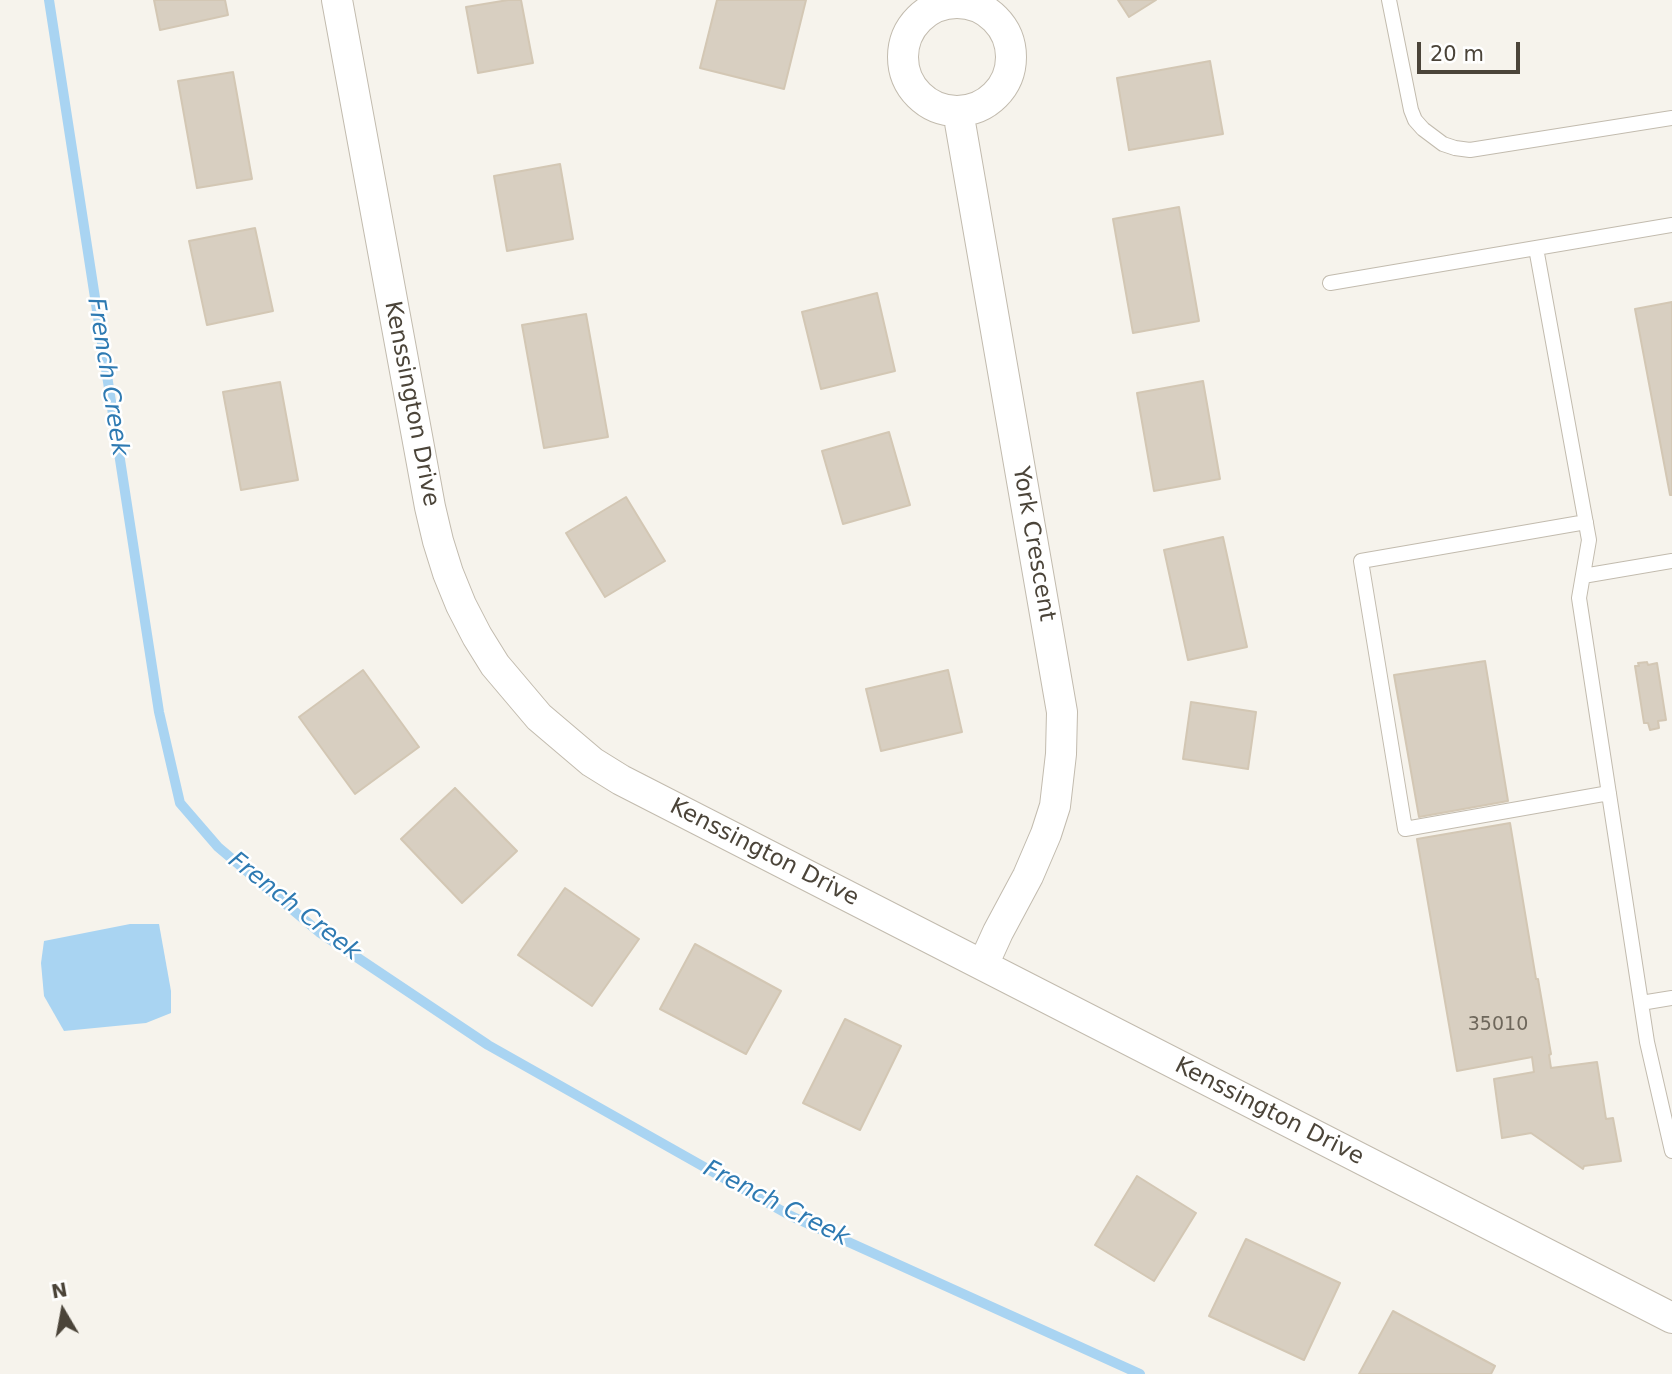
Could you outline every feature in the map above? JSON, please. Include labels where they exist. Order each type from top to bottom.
[{"type":"street","name":"Kenssington Drive","points":[[337,0],[438,541],[461,605],[477,636],[495,665],[539,717],[592,762],[621,780],[1672,1318]]},
{"type":"street","name":"York Crescent","points":[[958,111],[1062,712],[1061,754],[1055,806],[1028,876],[983,965]]},
{"type":"lane","points":[[1390,0],[1411,110],[1423,129],[1443,144],[1470,150],[1672,118]]},
{"type":"lane","points":[[1330,283],[1672,225]]},
{"type":"lane","points":[[1536,248],[1589,540],[1578,598],[1647,1042],[1672,1151]]},
{"type":"lane","points":[[1586,522],[1361,561],[1405,829],[1609,793]]},
{"type":"lane","points":[[1583,576],[1672,561]]},
{"type":"lane","points":[[1641,1003],[1672,998]]},
{"type":"water","points":[[130,924],[159,924],[171,991],[171,1013],[146,1023],[64,1031],[44,996],[41,963],[44,941]]},
{"type":"building","points":[[154,0],[225,0],[228,15],[160,30]]},
{"type":"building","points":[[521,0],[533,63],[478,73],[466,7]]},
{"type":"building","points":[[717,0],[806,0],[784,89],[700,68]]},
{"type":"building","points":[[1118,0],[1156,0],[1129,17]]},
{"type":"building","points":[[1210,61],[1223,134],[1129,150],[1117,78]]},
{"type":"building","points":[[233,72],[252,179],[197,188],[178,81]]},
{"type":"building","points":[[560,164],[573,239],[507,251],[494,176]]},
{"type":"building","points":[[1179,207],[1199,321],[1133,333],[1113,219]]},
{"type":"building","points":[[255,228],[273,311],[207,325],[189,241]]},
{"type":"building","points":[[877,293],[895,371],[821,389],[802,312]]},
{"type":"building","points":[[1672,302],[1672,495],[1670,495],[1635,309]]},
{"type":"building","points":[[586,314],[608,437],[544,448],[522,325]]},
{"type":"building","points":[[1203,381],[1220,479],[1154,491],[1137,393]]},
{"type":"building","points":[[280,382],[298,480],[241,490],[223,392]]},
{"type":"building","points":[[889,432],[910,505],[843,524],[822,451]]},
{"type":"building","points":[[626,497],[665,561],[605,597],[566,533]]},
{"type":"building","points":[[1223,537],[1247,647],[1188,660],[1164,550]]},
{"type":"building","points":[[1485,661],[1508,801],[1419,817],[1394,675]]},
{"type":"building","points":[[1647,662],[1648,665],[1657,663],[1666,720],[1658,721],[1659,728],[1650,730],[1648,723],[1644,723],[1635,666]]},
{"type":"building","points":[[363,670],[419,747],[355,794],[299,717]]},
{"type":"building","points":[[948,670],[962,732],[881,751],[866,689]]},
{"type":"building","points":[[1191,702],[1256,712],[1248,769],[1183,759]]},
{"type":"building","points":[[455,788],[517,851],[462,903],[401,839]]},
{"type":"building","points":[[1510,823],[1551,1054],[1551,1068],[1597,1062],[1606,1119],[1613,1118],[1621,1161],[1584,1166],[1583,1169],[1531,1133],[1502,1138],[1494,1079],[1534,1072],[1532,1057],[1457,1071],[1417,839]]},
{"type":"building","points":[[565,888],[639,939],[592,1006],[518,955]]},
{"type":"building","points":[[695,944],[781,991],[746,1054],[660,1009]]},
{"type":"building","points":[[845,1019],[901,1046],[860,1130],[803,1103]]},
{"type":"building","points":[[1137,1176],[1196,1213],[1154,1281],[1095,1245]]},
{"type":"building","points":[[1246,1239],[1340,1283],[1304,1360],[1209,1316]]},
{"type":"building","points":[[1393,1311],[1495,1366],[1491,1374],[1359,1374]]},
{"type":"waterway","name":"French Creek","points":[[49,0],[159,712],[180,803],[218,847],[319,932],[488,1045],[791,1216],[1140,1374]]}]
